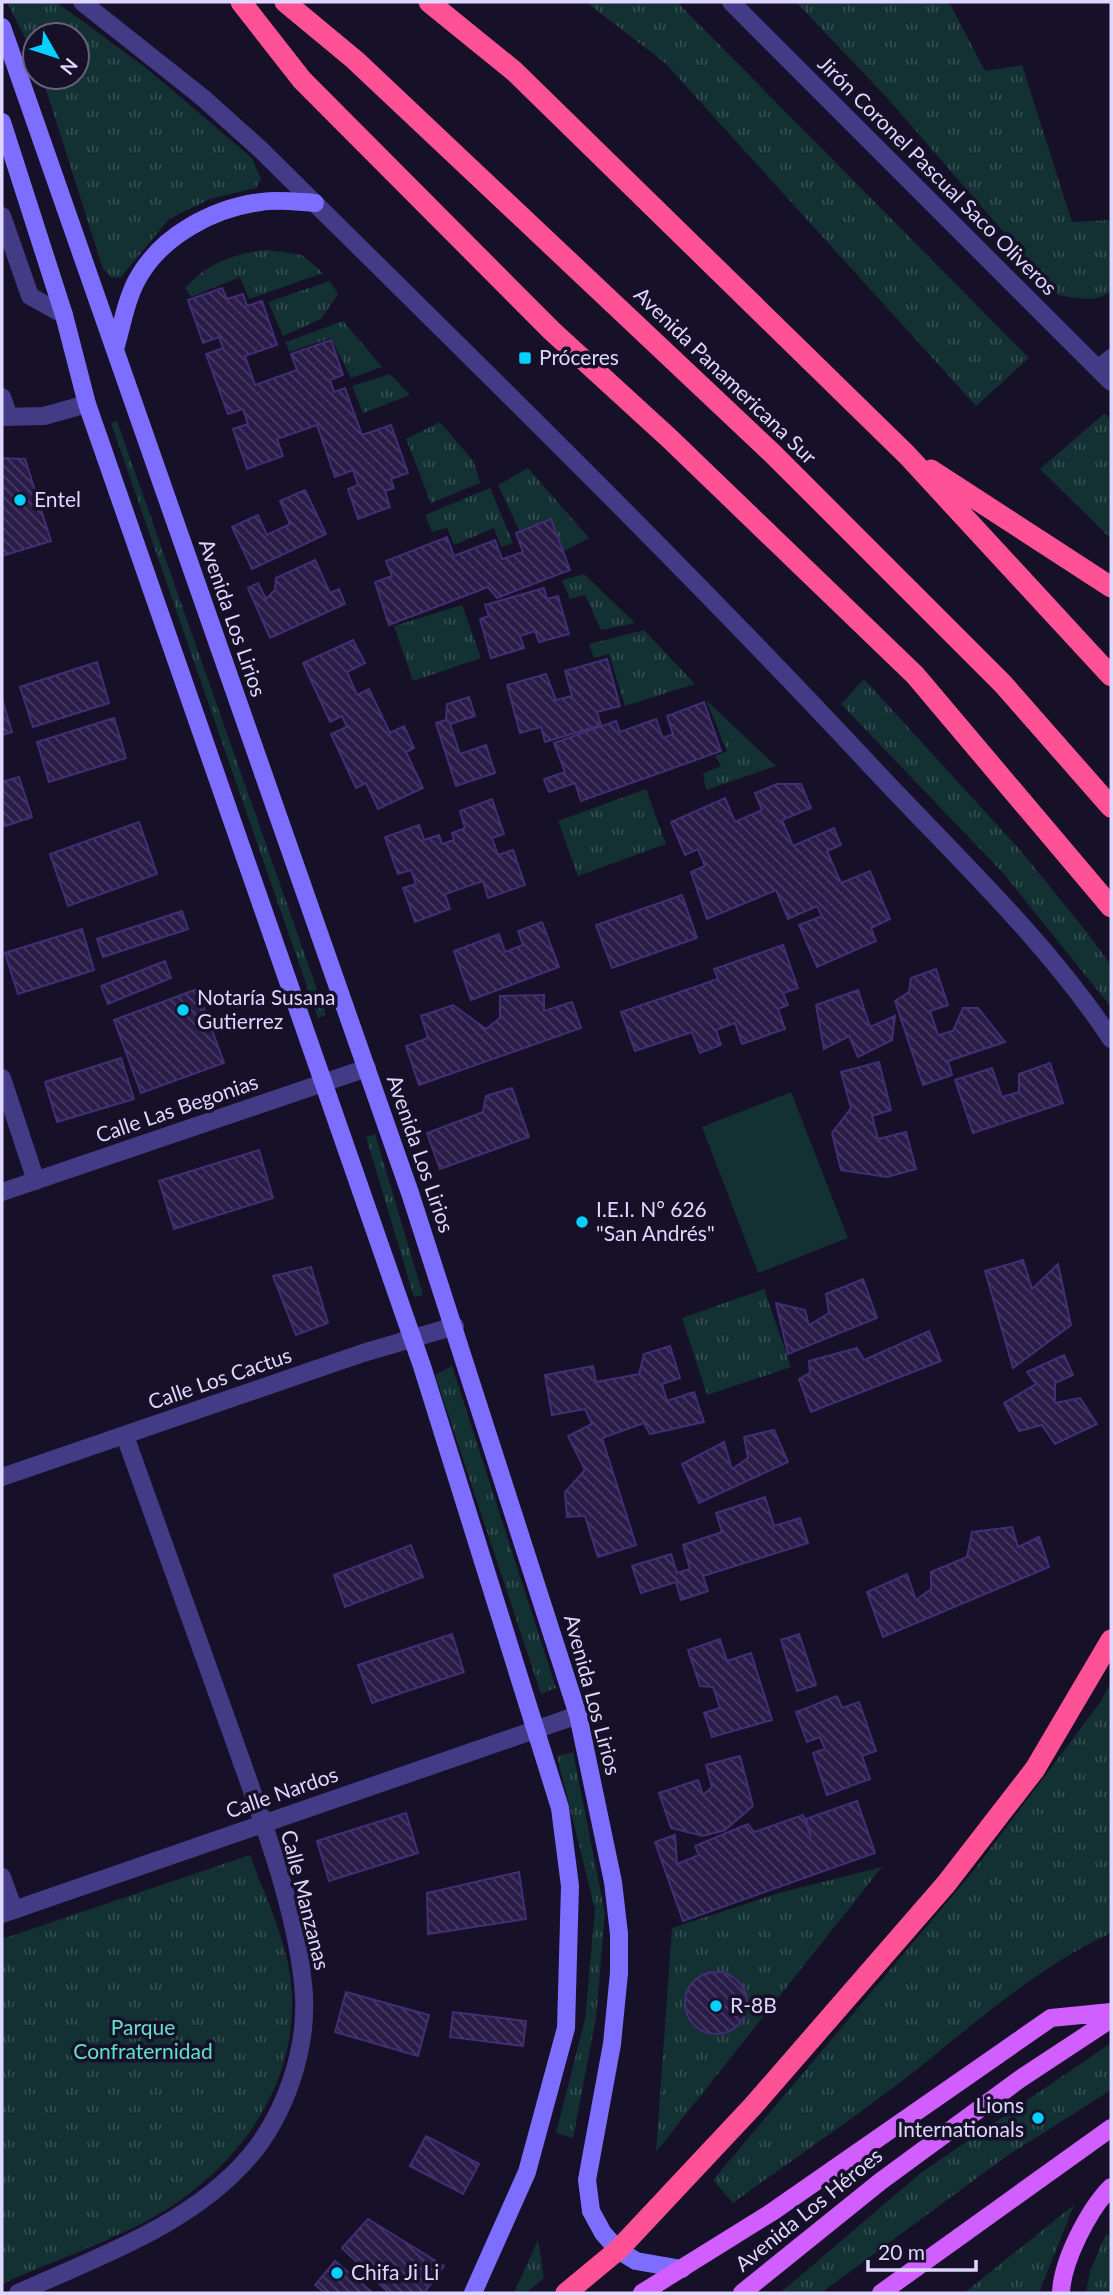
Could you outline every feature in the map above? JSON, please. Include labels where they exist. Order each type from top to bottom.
[{"type":"highway","points":[[242,2],[302,80],[533,312],[915,676],[1111,907]]},
{"type":"highway","name":"Avenida Panamericana Sur","points":[[285,2],[355,60],[772,453],[1003,684],[1111,807]]},
{"type":"highway","points":[[429,2],[514,71],[908,455],[1111,676]]},
{"type":"highway","points":[[908,455],[1111,587]]},
{"type":"highway","points":[[566,2293],[618,2250],[753,2106],[946,1884],[1035,1769],[1064,1724],[1111,1640]]},
{"type":"main road","name":"Avenida Los Lirios","points":[[2,27],[367,1068],[455,1326],[578,1715],[614,1882],[618,1934],[619,1973],[612,2044],[587,2180],[591,2211],[603,2233],[618,2250],[655,2267],[682,2269]]},
{"type":"main road","points":[[2,122],[64,315],[87,404],[326,1083],[412,1339],[560,1808],[570,1886],[566,2028],[527,2172],[473,2293]]},
{"type":"main road","points":[[116,349],[138,277],[159,252],[187,228],[228,208],[264,201],[315,203]]},
{"type":"main road","points":[[642,2293],[794,2197],[1051,2018],[1111,2012]]},
{"type":"main road","name":"Avenida Los Héroes","points":[[742,2293],[881,2180],[1020,2079],[1111,2019]]},
{"type":"main road","points":[[881,2293],[1111,2128]]},
{"type":"main road","points":[[1061,2293],[1077,2240],[1096,2202],[1111,2187]]},
{"type":"street","points":[[82,2],[202,97],[315,203],[758,646],[1017,923],[1089,1006],[1111,1039]]},
{"type":"street","name":"Jirón Coronel Pascual Saco Oliveros","points":[[731,2],[1105,363],[1111,382]]},
{"type":"street","points":[[2,216],[30,296],[64,315]]},
{"type":"street","points":[[2,397],[5,417],[44,416],[87,404]]},
{"type":"street","name":"Calle Las Begonias","points":[[2,1192],[367,1068]]},
{"type":"street","points":[[2,1078],[36,1181]]},
{"type":"street","name":"Calle Los Cactus","points":[[2,1477],[455,1326]]},
{"type":"street","name":"Calle Manzanas","points":[[18,2293],[123,2246],[195,2204],[249,2157],[274,2120],[292,2078],[301,2038],[304,1997],[297,1946],[264,1824],[125,1436]]},
{"type":"street","name":"Calle Nardos","points":[[8,1912],[578,1715]]},
{"type":"street","points":[[2,1877],[8,1912]]},
{"type":"green space","points":[[7,2],[56,2],[82,21],[21,21],[21,30]]},
{"type":"green space","points":[[586,2],[677,2],[1029,358],[976,406],[665,63]]},
{"type":"green space","points":[[796,2],[949,2],[985,71],[1022,65],[1072,222],[1111,220],[1111,291],[1092,299],[1058,295],[889,100]]},
{"type":"green space","points":[[91,28],[145,67],[252,158],[261,179],[256,188],[210,199],[169,219],[120,278],[111,277],[103,269],[46,91],[91,91]]},
{"type":"green space","points":[[268,250],[302,255],[323,273],[249,299],[240,277],[191,297],[185,288],[212,266],[245,253]]},
{"type":"green space","points":[[330,281],[338,294],[321,319],[283,336],[268,302]]},
{"type":"green space","points":[[343,321],[382,367],[351,378],[331,338],[289,352],[286,342]]},
{"type":"green space","points":[[390,374],[410,395],[363,413],[352,386]]},
{"type":"green space","points":[[1105,413],[1111,421],[1111,539],[1040,469]]},
{"type":"green space","points":[[117,421],[326,1015],[318,1018],[111,423]]},
{"type":"green space","points":[[440,422],[474,462],[480,483],[431,503],[406,439]]},
{"type":"green space","points":[[528,468],[589,538],[562,552],[520,532],[498,485]]},
{"type":"green space","points":[[490,488],[513,543],[501,547],[494,528],[454,545],[447,528],[432,532],[425,515]]},
{"type":"green space","points":[[584,574],[635,623],[601,630],[585,595],[570,599],[562,580]]},
{"type":"green space","points":[[462,605],[481,658],[413,681],[394,626]]},
{"type":"green space","points":[[644,630],[695,684],[625,706],[609,654],[594,658],[589,644]]},
{"type":"green space","points":[[864,679],[1021,851],[1089,935],[1111,965],[1111,1007],[1003,873],[841,704]]},
{"type":"green space","points":[[706,700],[776,766],[706,790],[703,774],[721,766],[715,756],[727,751]]},
{"type":"green space","points":[[646,789],[666,844],[578,876],[558,821]]},
{"type":"green space","points":[[791,1092],[848,1238],[758,1273],[702,1127]]},
{"type":"green space","points":[[375,1134],[423,1295],[414,1297],[366,1137]]},
{"type":"green space","points":[[764,1289],[791,1367],[707,1395],[682,1318]]},
{"type":"green space","points":[[452,1366],[556,1688],[541,1694],[435,1375]]},
{"type":"green space","points":[[1111,1682],[1111,1933],[1028,1982],[881,2097],[733,2203],[713,2180],[975,1869],[1101,1701]]},
{"type":"green space","points":[[573,1752],[605,1913],[596,2018],[573,2138],[556,2133],[585,2019],[595,1909],[557,1756]]},
{"type":"green space","name":"Parque Confraternidad","points":[[250,1855],[283,1944],[290,1975],[292,2015],[286,2053],[274,2088],[257,2122],[234,2152],[207,2179],[176,2203],[126,2231],[2,2284],[2,1939]]},
{"type":"green space","points":[[882,1867],[656,2152],[672,1928],[779,1893]]},
{"type":"green space","points":[[1111,2043],[1111,2090],[1004,2158],[821,2293],[780,2293],[922,2172]]},
{"type":"green space","points":[[1074,2205],[1039,2293],[964,2293]]},
{"type":"green space","points":[[1106,2234],[1111,2237],[1111,2293],[1086,2293],[1090,2271]]},
{"type":"green space","points":[[538,2240],[544,2278],[526,2293],[514,2293]]},
{"type":"building","points":[[222,288],[227,299],[243,294],[247,306],[262,301],[277,345],[245,356],[255,385],[297,370],[291,354],[331,340],[343,375],[330,380],[334,392],[345,388],[362,435],[391,425],[408,473],[391,479],[394,488],[385,491],[390,507],[358,519],[348,489],[358,485],[353,470],[335,477],[317,425],[277,439],[283,456],[247,469],[233,429],[248,424],[243,409],[228,414],[206,354],[223,348],[219,337],[203,343],[188,300]]},
{"type":"building","name":"Entel","points":[[2,458],[25,459],[51,541],[2,556]]},
{"type":"building","points":[[305,490],[326,534],[252,569],[232,527],[258,515],[267,535],[290,524],[280,501]]},
{"type":"building","points":[[551,519],[570,570],[497,598],[488,587],[389,625],[375,582],[392,576],[386,561],[447,537],[454,556],[495,540],[502,559],[523,552],[516,533]]},
{"type":"building","points":[[315,560],[330,593],[339,589],[345,604],[270,638],[248,588],[258,583],[266,599],[275,590],[276,578]]},
{"type":"building","points":[[544,588],[547,599],[558,596],[569,634],[539,642],[535,631],[520,636],[524,648],[491,658],[480,619],[489,616],[485,605]]},
{"type":"building","points":[[353,640],[365,663],[347,672],[357,695],[369,689],[390,733],[404,726],[414,748],[406,752],[423,788],[378,809],[366,783],[356,788],[331,734],[347,727],[342,716],[330,722],[303,663]]},
{"type":"building","points":[[607,659],[620,706],[597,712],[601,725],[545,742],[541,727],[520,733],[507,685],[546,674],[556,700],[572,696],[565,671]]},
{"type":"building","points":[[97,662],[109,703],[33,727],[20,687]]},
{"type":"building","points":[[469,697],[475,716],[450,724],[460,754],[486,745],[495,773],[456,786],[436,723],[446,720],[447,704]]},
{"type":"building","points":[[2,699],[12,732],[2,735]]},
{"type":"building","points":[[704,702],[721,751],[581,801],[575,783],[549,792],[544,779],[565,772],[554,743],[616,721],[620,732],[656,719],[663,738],[673,734],[667,716]]},
{"type":"building","points":[[114,718],[126,758],[49,782],[37,742]]},
{"type":"building","points":[[19,777],[32,817],[2,827],[2,782]]},
{"type":"building","points":[[777,784],[801,784],[811,808],[782,820],[793,846],[834,828],[841,845],[827,851],[841,883],[870,871],[890,919],[871,928],[876,941],[817,967],[799,925],[822,916],[817,906],[788,919],[776,890],[707,919],[691,872],[705,866],[698,849],[685,855],[671,822],[725,798],[735,822],[762,810],[755,793]]},
{"type":"building","points":[[492,799],[504,834],[492,838],[498,855],[513,850],[525,885],[488,898],[483,881],[445,894],[450,909],[415,922],[403,888],[416,884],[411,870],[398,874],[385,837],[419,825],[424,840],[439,835],[442,844],[454,840],[452,833],[465,828],[460,811]]},
{"type":"building","points":[[139,822],[157,874],[68,906],[50,854]]},
{"type":"building","points":[[682,895],[697,938],[612,968],[596,925]]},
{"type":"building","points":[[182,911],[188,929],[103,957],[97,939]]},
{"type":"building","points":[[542,922],[559,967],[471,1000],[454,951],[499,934],[505,952],[523,945],[518,931]]},
{"type":"building","points":[[82,929],[94,970],[18,994],[5,953]]},
{"type":"building","points":[[783,945],[798,988],[783,993],[788,1005],[778,1009],[785,1029],[742,1044],[735,1023],[716,1030],[721,1045],[700,1053],[692,1032],[635,1051],[621,1012],[718,979],[714,969]]},
{"type":"building","points":[[165,961],[171,978],[108,1004],[101,986]]},
{"type":"building","points":[[936,969],[948,1005],[930,1011],[938,1035],[953,1031],[963,1008],[978,1008],[1005,1042],[948,1061],[952,1075],[923,1085],[895,1001],[909,992],[911,978]]},
{"type":"building","points":[[197,989],[224,1063],[141,1093],[114,1020]]},
{"type":"building","points":[[858,990],[870,1027],[895,1016],[892,1040],[858,1057],[849,1036],[824,1049],[816,1005]]},
{"type":"building","points":[[544,995],[544,1011],[572,1002],[581,1028],[419,1085],[406,1046],[428,1038],[421,1016],[453,1005],[486,1029],[500,1018],[500,996]]},
{"type":"building","points":[[121,1058],[134,1099],[57,1122],[45,1082]]},
{"type":"building","points":[[879,1062],[891,1110],[872,1116],[878,1139],[906,1132],[916,1169],[887,1177],[841,1170],[832,1133],[851,1108],[841,1072]]},
{"type":"building","points":[[1050,1063],[1063,1103],[973,1133],[955,1080],[992,1068],[1002,1097],[1019,1092],[1019,1074]]},
{"type":"building","points":[[512,1088],[529,1137],[440,1169],[427,1133],[483,1112],[486,1096]]},
{"type":"building","points":[[259,1150],[273,1198],[174,1229],[159,1181]]},
{"type":"building","points":[[1023,1260],[1032,1289],[1058,1264],[1071,1325],[1013,1368],[985,1271]]},
{"type":"building","points":[[311,1267],[328,1323],[296,1335],[273,1276]]},
{"type":"building","points":[[863,1279],[877,1318],[788,1354],[776,1303],[805,1310],[809,1325],[829,1313],[826,1294]]},
{"type":"building","points":[[929,1331],[941,1361],[811,1412],[799,1379],[810,1373],[809,1361],[857,1348],[864,1360]]},
{"type":"building","points":[[670,1346],[680,1378],[662,1384],[667,1401],[694,1392],[704,1422],[650,1434],[644,1423],[602,1438],[636,1545],[598,1557],[585,1516],[567,1517],[565,1492],[585,1470],[568,1436],[592,1424],[585,1409],[552,1415],[545,1375],[593,1366],[596,1382],[639,1374],[644,1354]]},
{"type":"building","points":[[1064,1355],[1073,1375],[1055,1383],[1055,1403],[1080,1398],[1097,1424],[1055,1444],[1042,1425],[1019,1431],[1004,1403],[1036,1384],[1027,1372]]},
{"type":"building","points":[[774,1430],[788,1462],[699,1503],[682,1464],[724,1442],[732,1469],[748,1458],[744,1437]]},
{"type":"building","points":[[765,1497],[774,1526],[800,1518],[808,1543],[703,1576],[708,1591],[681,1600],[676,1582],[641,1593],[632,1566],[671,1554],[677,1573],[690,1569],[683,1545],[722,1532],[716,1513]]},
{"type":"building","points":[[1012,1527],[1018,1547],[1039,1537],[1049,1567],[883,1637],[867,1592],[907,1574],[916,1600],[931,1589],[931,1572],[967,1557],[972,1532]]},
{"type":"building","points":[[411,1545],[423,1577],[345,1607],[334,1575]]},
{"type":"building","points":[[452,1634],[464,1672],[372,1703],[358,1665]]},
{"type":"building","points":[[799,1634],[816,1685],[797,1691],[781,1640]]},
{"type":"building","points":[[720,1639],[727,1661],[751,1653],[772,1720],[712,1737],[704,1713],[720,1708],[713,1687],[700,1686],[688,1650]]},
{"type":"building","points":[[837,1696],[842,1708],[859,1702],[876,1751],[862,1756],[870,1779],[827,1795],[813,1753],[825,1749],[820,1737],[807,1742],[796,1712]]},
{"type":"building","points":[[740,1756],[753,1806],[725,1830],[703,1836],[671,1828],[659,1793],[698,1780],[703,1795],[712,1787],[706,1765]]},
{"type":"building","points":[[857,1801],[875,1853],[683,1921],[655,1842],[675,1835],[677,1864],[699,1855],[695,1846],[748,1824],[754,1832],[803,1815],[811,1837],[806,1819]]},
{"type":"building","points":[[406,1813],[418,1853],[329,1881],[317,1841]]},
{"type":"building","points":[[519,1872],[526,1919],[428,1934],[427,1893]]},
{"type":"building","name":"R-8B","points":[[710,1972],[722,1972],[738,1981],[745,1991],[745,2015],[738,2025],[722,2034],[710,2034],[699,2029],[690,2020],[685,2009],[685,1997],[690,1986],[699,1977]]},
{"type":"building","points":[[346,1992],[429,2015],[418,2056],[335,2032]]},
{"type":"building","points":[[453,2012],[526,2021],[523,2046],[450,2037]]},
{"type":"building","points":[[426,2136],[479,2164],[463,2194],[410,2166]]},
{"type":"building","points":[[368,2219],[444,2266],[424,2293],[389,2293],[342,2248]]},
{"type":"building","name":"Chifa Ji Li","points":[[335,2261],[373,2293],[325,2293],[315,2285]]},
{"type":"place","name":"Próceres","points":[[525,358]]},
{"type":"place","name":"Entel","points":[[20,500]]},
{"type":"place","name":"Notaría Susana Gutierrez","points":[[183,1010]]},
{"type":"place","name":"I.E.I. N° 626 \"San Andrés\"","points":[[582,1222]]},
{"type":"place","name":"R-8B","points":[[716,2006]]},
{"type":"place","name":"Lions Internationals","points":[[1038,2118]]},
{"type":"place","name":"Chifa Ji Li","points":[[337,2273]]}]
